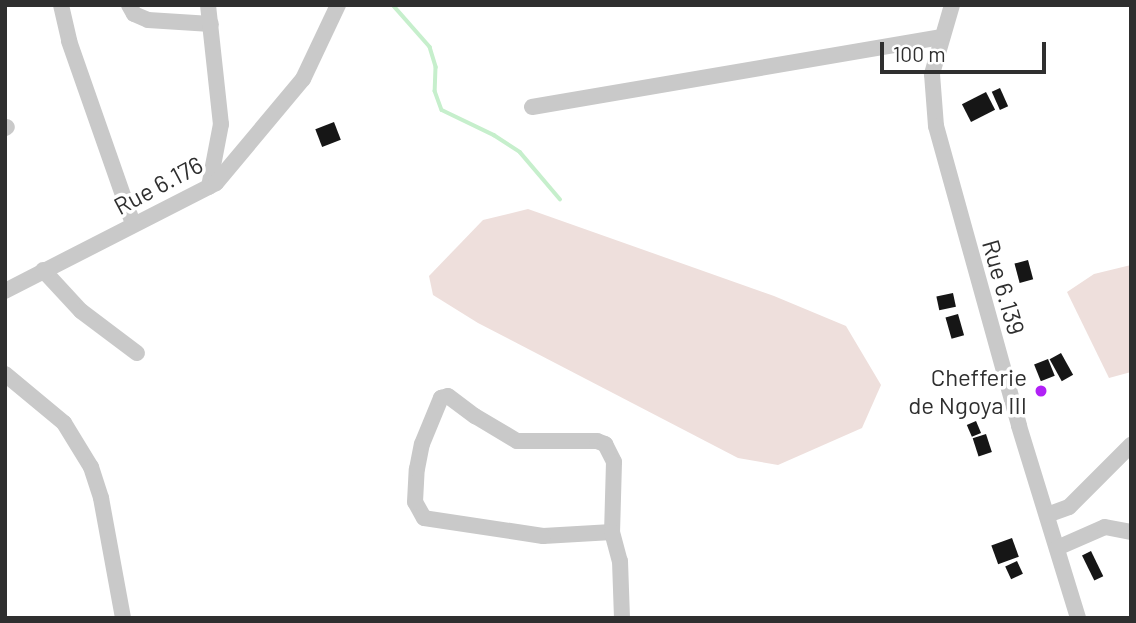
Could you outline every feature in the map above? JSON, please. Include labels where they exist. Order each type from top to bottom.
[{"type":"street","points":[[61,5],[69,41],[133,224]]},
{"type":"street","points":[[129,5],[134,14],[148,20],[211,24]]},
{"type":"street","points":[[208,5],[222,124],[209,187]]},
{"type":"street","name":"Rue 6.176","points":[[5,291],[209,187],[257,137],[303,79],[338,5]]},
{"type":"street","name":"Rue 6.139","points":[[952,5],[932,74],[936,126],[1046,515],[1078,618]]},
{"type":"street","points":[[531,107],[942,37]]},
{"type":"street","points":[[43,270],[81,312],[137,353]]},
{"type":"street","points":[[5,374],[64,424],[91,467],[101,498],[123,618]]},
{"type":"street","points":[[611,532],[543,536],[468,522],[436,523],[424,519],[415,502],[416,479],[422,444],[441,398],[448,396],[517,441],[597,441],[606,444],[614,462],[611,532],[620,561],[622,618]]},
{"type":"street","points":[[1046,515],[1069,507],[1131,445]]},
{"type":"street","points":[[1057,548],[1105,527],[1131,532]]},
{"type":"shaded area","points":[[528,209],[774,296],[846,326],[881,385],[862,428],[778,465],[738,458],[478,323],[433,295],[429,276],[483,220]]},
{"type":"shaded area","points":[[1131,265],[1131,372],[1109,378],[1067,292],[1094,274]]},
{"type":"building","points":[[1000,88],[1008,106],[1000,110],[992,92]]},
{"type":"building","points":[[986,92],[995,110],[971,122],[962,104]]},
{"type":"building","points":[[334,122],[341,140],[322,147],[315,129]]},
{"type":"building","points":[[1028,260],[1033,279],[1020,283],[1014,264]]},
{"type":"building","points":[[953,293],[956,307],[939,310],[936,297]]},
{"type":"building","points":[[958,314],[964,335],[952,339],[946,318]]},
{"type":"building","points":[[1061,353],[1073,375],[1062,381],[1050,359]]},
{"type":"building","points":[[1048,359],[1055,376],[1041,381],[1034,365]]},
{"type":"building","points":[[976,421],[981,433],[972,437],[967,425]]},
{"type":"building","points":[[986,434],[992,452],[979,456],[973,438]]},
{"type":"building","points":[[1012,538],[1019,557],[998,564],[991,546]]},
{"type":"building","points":[[1091,551],[1103,576],[1094,581],[1082,555]]},
{"type":"building","points":[[1017,561],[1023,574],[1011,579],[1005,566]]},
{"type":"waterway","points":[[393,5],[430,47],[436,67],[435,91],[442,110],[494,135],[520,152],[560,199]]},
{"type":"place","name":"Chefferie de Ngoya III","points":[[1041,391]]}]
